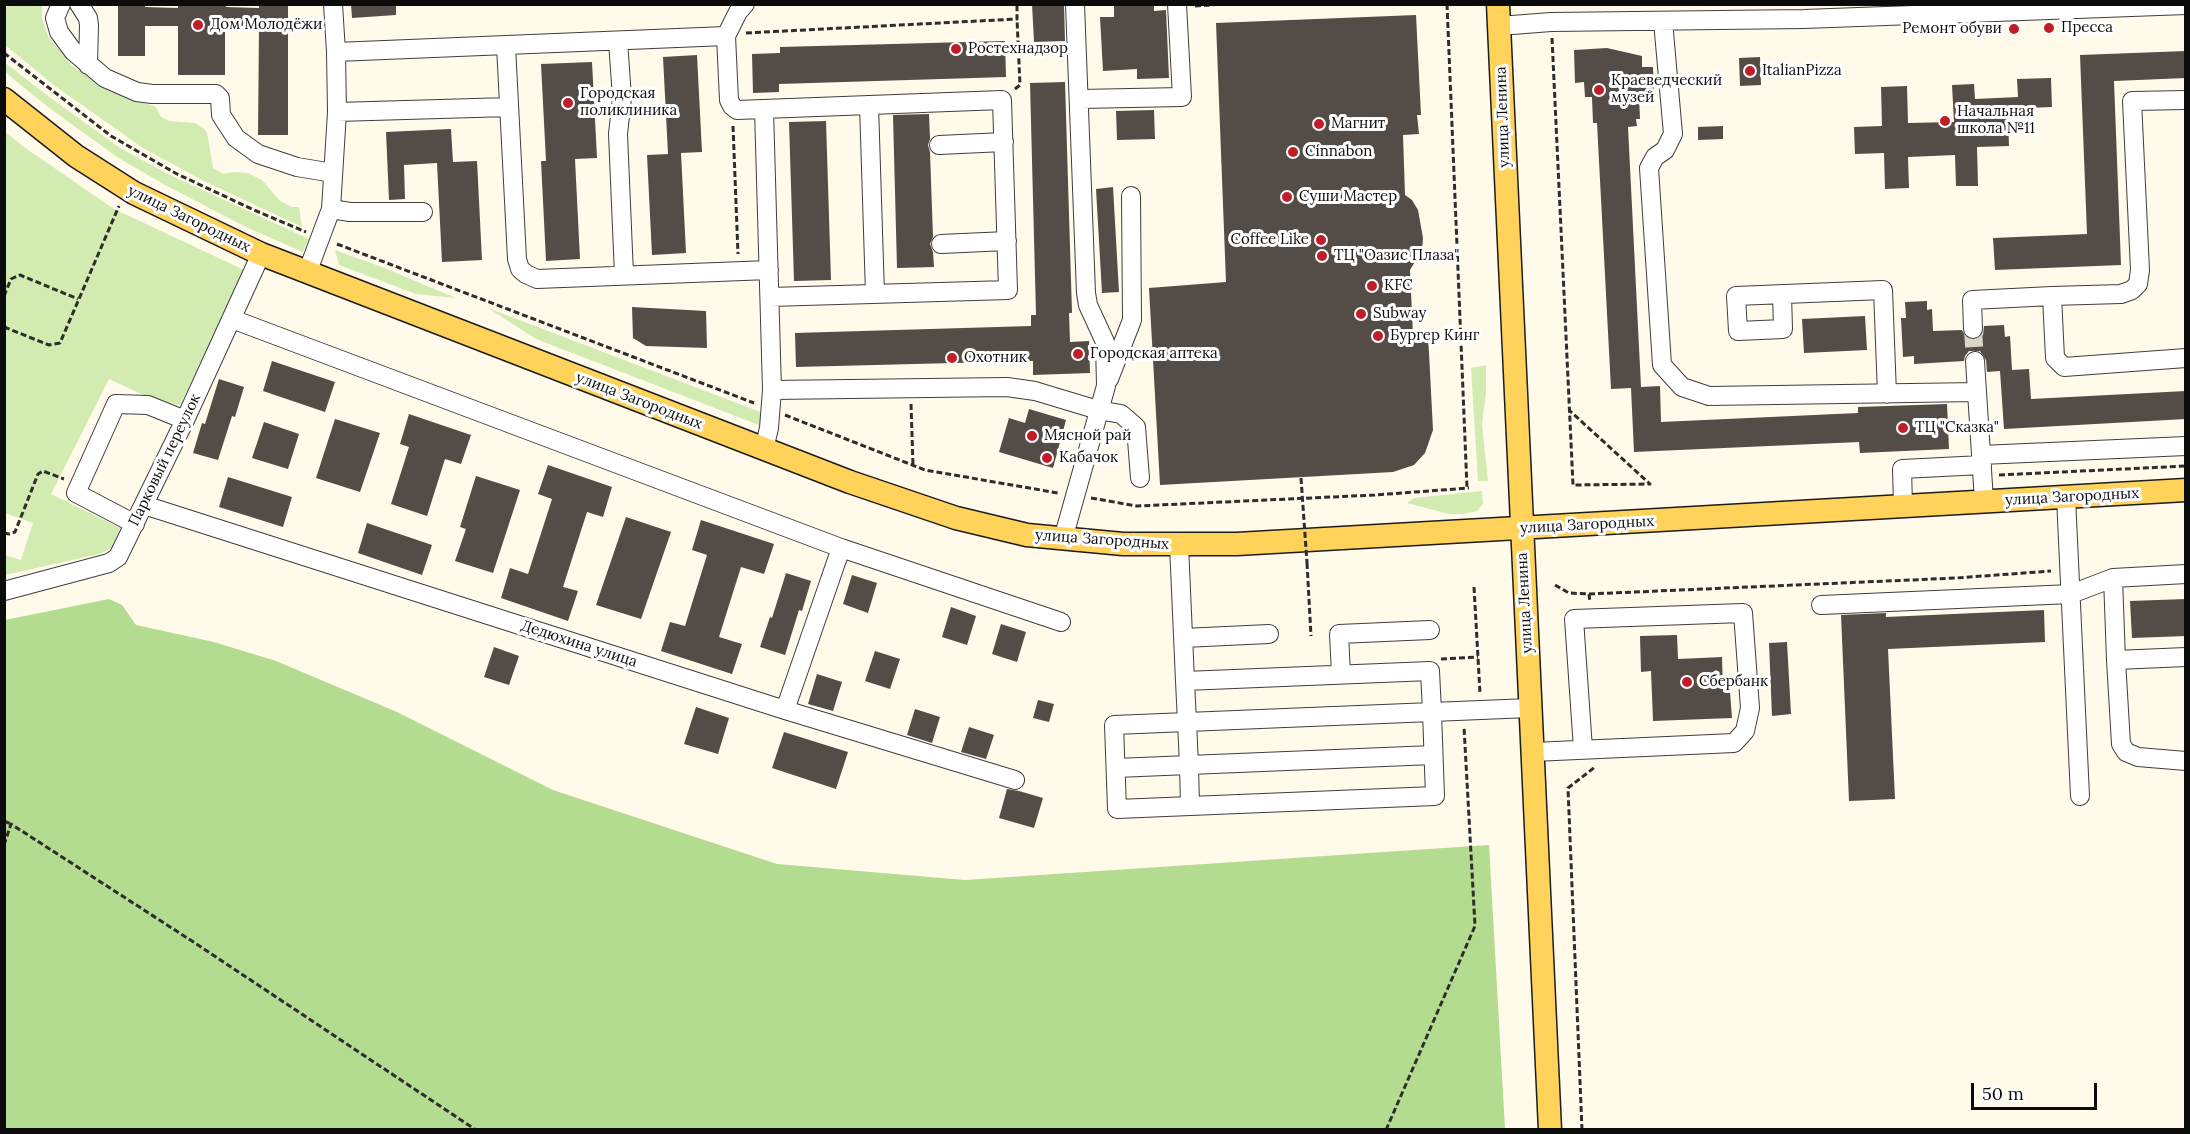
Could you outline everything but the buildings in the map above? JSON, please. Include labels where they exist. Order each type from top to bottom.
[{"type":"main road","name":"улица Ленина","points":[[1499,15],[1550,1130]]},
{"type":"main road","name":"улица Загородных","points":[[4,99],[76,156],[127,189],[197,225],[261,254],[909,503],[956,518],[1027,535],[1123,544],[1237,544],[2186,490]]},
{"type":"street","points":[[61,4],[55,18],[59,32],[73,51],[105,78],[137,92],[216,94],[220,98],[221,115],[236,138],[258,154],[297,166],[333,173]]},
{"type":"street","points":[[79,4],[88,18],[88,64]]},
{"type":"street","points":[[307,273],[331,209],[337,112],[333,4]]},
{"type":"street","points":[[745,4],[738,12],[726,36],[729,100],[738,110],[1002,100],[1008,290],[770,297]]},
{"type":"street","points":[[1075,4],[1086,293],[1088,305],[1105,342],[1106,386]]},
{"type":"street","points":[[1080,99],[1182,97],[1177,4]]},
{"type":"street","points":[[1499,15],[1551,22],[1816,19],[2186,5]]},
{"type":"street","points":[[1663,21],[1673,134],[1665,150],[1655,157],[1649,168],[1662,365],[1682,387],[1709,396],[1977,392]]},
{"type":"street","points":[[336,52],[726,36]]},
{"type":"street","points":[[618,41],[622,98],[618,134],[624,275]]},
{"type":"street","points":[[507,46],[517,259],[520,269],[537,279],[769,270]]},
{"type":"street","points":[[1973,329],[1972,300],[2121,294],[2132,290],[2138,284],[2140,270],[2132,101],[2186,100]]},
{"type":"street","points":[[869,105],[875,294]]},
{"type":"street","points":[[337,112],[509,107]]},
{"type":"street","points":[[764,109],[772,390],[772,410],[764,449]]},
{"type":"street","points":[[939,145],[1004,141]]},
{"type":"street","points":[[1063,540],[1098,410],[1132,320],[1131,196]]},
{"type":"street","points":[[331,209],[350,212],[423,212]]},
{"type":"street","points":[[941,243],[1007,241]]},
{"type":"street","name":"Парковый переулок","points":[[4,591],[109,563],[118,557],[185,420],[261,254]]},
{"type":"street","points":[[1782,294],[1882,290],[1887,394]]},
{"type":"street","points":[[2052,296],[2055,358],[2064,367],[2186,358]]},
{"type":"street","points":[[232,319],[841,548],[1061,622]]},
{"type":"street","points":[[1975,361],[1984,501]]},
{"type":"street","points":[[772,390],[1007,387],[1035,391],[1098,410],[1121,414],[1136,427],[1140,478]]},
{"type":"street","points":[[135,524],[76,494],[116,404],[148,405],[185,420]]},
{"type":"street","points":[[1903,506],[1902,469],[1982,465],[2186,446]]},
{"type":"street","points":[[2066,498],[2080,796]]},
{"type":"street","name":"Дедюхина улица","points":[[144,505],[785,710],[1015,780]]},
{"type":"street","points":[[1179,544],[1190,806]]},
{"type":"street","points":[[785,710],[841,548]]},
{"type":"street","points":[[1821,605],[2071,594],[2113,578],[2186,574]]},
{"type":"street","points":[[2113,578],[2121,744],[2126,752],[2138,757],[2186,761]]},
{"type":"street","points":[[1533,752],[1734,744],[1746,731],[1750,708],[1743,613],[1574,619],[1583,749]]},
{"type":"street","points":[[1341,674],[1339,634],[1430,630]]},
{"type":"street","points":[[1183,638],[1269,634]]},
{"type":"street","points":[[2116,660],[2186,657]]},
{"type":"street","points":[[1185,681],[1430,671],[1432,712],[1433,755],[1435,796],[1118,809],[1114,725],[1432,712],[1463,711],[1530,708]]},
{"type":"street","points":[[1116,768],[1433,755]]},
{"type":"path","points":[[1002,100],[1020,85],[1017,4]]},
{"type":"path","points":[[4,53],[111,136],[177,174],[254,210],[320,237],[925,470],[1137,506],[1375,495],[1468,488],[1447,4]]},
{"type":"path","points":[[726,36],[752,32],[1017,18]]},
{"type":"path","points":[[1551,22],[1573,485],[1650,484],[1570,411]]},
{"type":"path","points":[[732,106],[738,272]]},
{"type":"path","points":[[4,327],[49,345],[60,344],[127,189]]},
{"type":"path","points":[[4,296],[11,279],[20,275],[78,299]]},
{"type":"path","points":[[911,388],[913,465]]},
{"type":"path","points":[[1982,465],[2186,466]]},
{"type":"path","points":[[4,533],[15,532],[38,474],[43,471],[64,479]]},
{"type":"path","points":[[1301,478],[1311,636]]},
{"type":"path","points":[[1555,585],[1569,593],[1589,594],[1956,579],[2070,569]]},
{"type":"path","points":[[1474,587],[1482,710]]},
{"type":"path","points":[[1589,594],[1591,618]]},
{"type":"path","points":[[1386,1130],[1475,926],[1463,711]]},
{"type":"path","points":[[1582,1130],[1568,788],[1602,762],[1601,748]]},
{"type":"path","points":[[4,821],[195,943],[476,1130]]},
{"type":"path","points":[[4,845],[11,824]]},
{"type":"green space","points":[[4,5],[42,5],[42,19],[48,36],[72,66],[117,94],[156,107],[161,117],[169,121],[195,123],[204,129],[207,133],[213,168],[223,174],[248,173],[262,180],[280,201],[292,207],[299,207],[302,227],[206,182],[143,148],[55,86],[5,45]]},
{"type":"green space","points":[[4,62],[120,148],[168,174],[309,239],[303,252],[246,227],[117,157],[11,77],[5,71]]},
{"type":"green space","points":[[4,131],[114,209],[244,270],[180,405],[152,399],[109,379],[51,494],[120,528],[112,548],[99,554],[5,575],[5,555],[21,560],[33,523],[5,513]]},
{"type":"green space","points":[[335,250],[456,298],[416,294],[339,265]]},
{"type":"green space","points":[[488,308],[763,413],[764,422],[759,425],[536,339]]},
{"type":"green space","points":[[1486,365],[1486,392],[1482,424],[1488,481],[1478,481],[1471,368]]},
{"type":"green space","points":[[1482,491],[1483,504],[1477,511],[1463,514],[1449,514],[1407,503],[1414,498]]},
{"type":"green space","points":[[109,599],[122,605],[136,625],[214,642],[276,661],[397,712],[553,790],[777,864],[965,880],[1489,845],[1505,1129],[5,1129],[5,620]]},
{"type":"tunnel","points":[[1973,329],[1975,361]]},
{"type":"place","name":"Дом Молодёжи","points":[[198,25]]},
{"type":"place","name":"Пресса","points":[[2049,28]]},
{"type":"place","name":"Ремонт обуви","points":[[2014,29]]},
{"type":"place","name":"Ростехнадзор","points":[[956,49]]},
{"type":"place","name":"ItalianPizza","points":[[1750,71]]},
{"type":"place","name":"Краеведческий музей","points":[[1599,90]]},
{"type":"place","name":"Городская поликлиника","points":[[568,103]]},
{"type":"place","name":"Начальная школа №11","points":[[1945,121]]},
{"type":"place","name":"Магнит","points":[[1319,124]]},
{"type":"place","name":"Cinnabon","points":[[1293,152]]},
{"type":"place","name":"Суши Мастер","points":[[1287,197]]},
{"type":"place","name":"Coffee Like","points":[[1321,240]]},
{"type":"place","name":"ТЦ \"Оазис Плаза\"","points":[[1322,256]]},
{"type":"place","name":"KFC","points":[[1372,286]]},
{"type":"place","name":"Subway","points":[[1361,314]]},
{"type":"place","name":"Бургер Кинг","points":[[1378,336]]},
{"type":"place","name":"Городская аптека","points":[[1078,354]]},
{"type":"place","name":"Охотник","points":[[952,358]]},
{"type":"place","name":"ТЦ \"Сказка\"","points":[[1903,428]]},
{"type":"place","name":"Мясной рай","points":[[1032,436]]},
{"type":"place","name":"Кабачок","points":[[1047,458]]},
{"type":"place","name":"Сбербанк","points":[[1687,682]]}]
